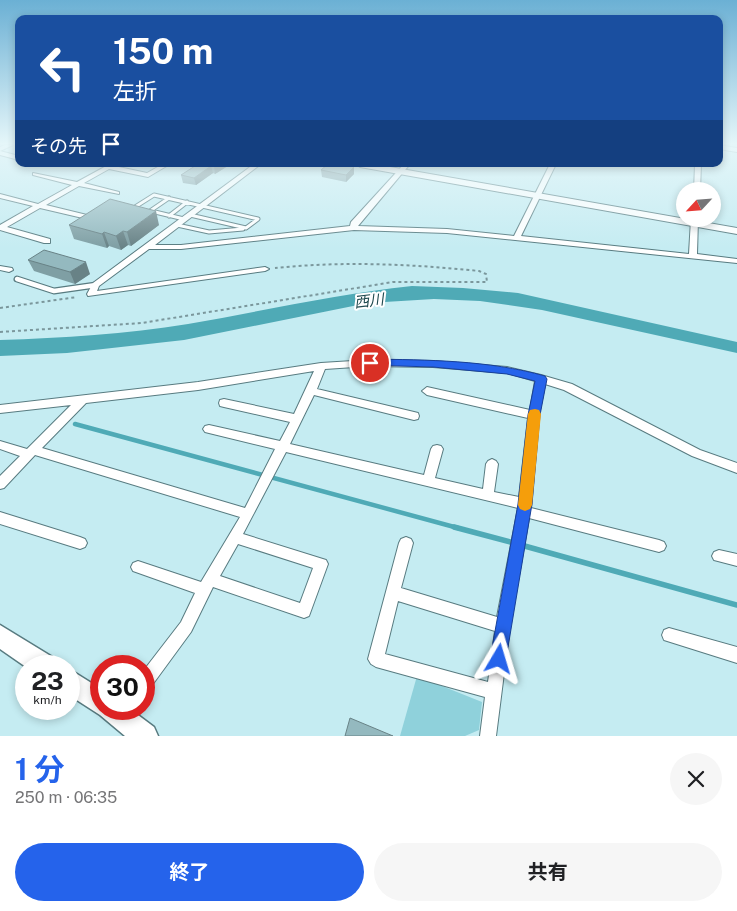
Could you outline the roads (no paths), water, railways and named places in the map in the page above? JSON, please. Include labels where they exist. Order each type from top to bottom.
[{"type":"main road","points":[[0,636],[29,655]]},
{"type":"main road","points":[[126,720],[144,736]]},
{"type":"street","points":[[59,179],[117,193]]},
{"type":"street","points":[[0,228],[87,179]]},
{"type":"street","points":[[238,179],[96,285],[91,294],[265,269]]},
{"type":"street","points":[[354,228],[354,224],[394,179]]},
{"type":"street","points":[[442,179],[676,219]]},
{"type":"street","points":[[516,239],[546,179]]},
{"type":"street","points":[[0,196],[84,217]]},
{"type":"street","points":[[0,228],[47,241]]},
{"type":"street","points":[[147,247],[181,247],[354,228],[447,231],[694,255],[737,261]]},
{"type":"street","points":[[694,228],[694,255]]},
{"type":"street","points":[[721,228],[737,231]]},
{"type":"street","points":[[0,408],[198,386],[321,366],[370,363],[433,364],[507,370],[568,387],[696,453],[737,468]]},
{"type":"street","points":[[155,668],[186,627],[207,584],[248,514],[311,391],[321,366]]},
{"type":"street","points":[[488,736],[503,626],[524,508],[534,415],[541,379]]},
{"type":"street","points":[[311,391],[414,416]]},
{"type":"street","points":[[427,392],[534,415]]},
{"type":"street","points":[[0,484],[83,399]]},
{"type":"street","points":[[224,403],[296,419]]},
{"type":"street","points":[[209,429],[488,494],[524,508],[659,546]]},
{"type":"street","points":[[0,445],[31,452],[248,514]]},
{"type":"street","points":[[428,481],[437,449]]},
{"type":"street","points":[[488,494],[492,464]]},
{"type":"street","points":[[0,518],[80,544]]},
{"type":"street","points":[[138,568],[207,584],[304,611],[321,564],[234,537]]},
{"type":"street","points":[[406,543],[376,659],[495,692]]},
{"type":"street","points":[[719,556],[737,560]]},
{"type":"street","points":[[394,593],[503,626]]},
{"type":"street","points":[[669,635],[737,655]]},
{"type":"lane","points":[[177,225],[209,232],[246,228],[258,219],[154,195],[135,207],[169,216],[187,217],[246,228]]},
{"type":"lane","points":[[150,211],[170,198]]},
{"type":"lane","points":[[169,216],[187,202]]},
{"type":"lane","points":[[17,279],[54,291],[96,285]]},
{"type":"water","name":"西川","points":[[412,286],[518,293],[737,342],[737,353],[542,310],[480,301],[434,299],[368,303],[184,340],[67,353],[0,356],[0,340],[94,335],[188,324],[328,298]]},
{"type":"waterway","points":[[75,424],[458,528]]},
{"type":"waterway","points":[[454,527],[514,543]]},
{"type":"waterway","points":[[521,545],[737,605]]}]
